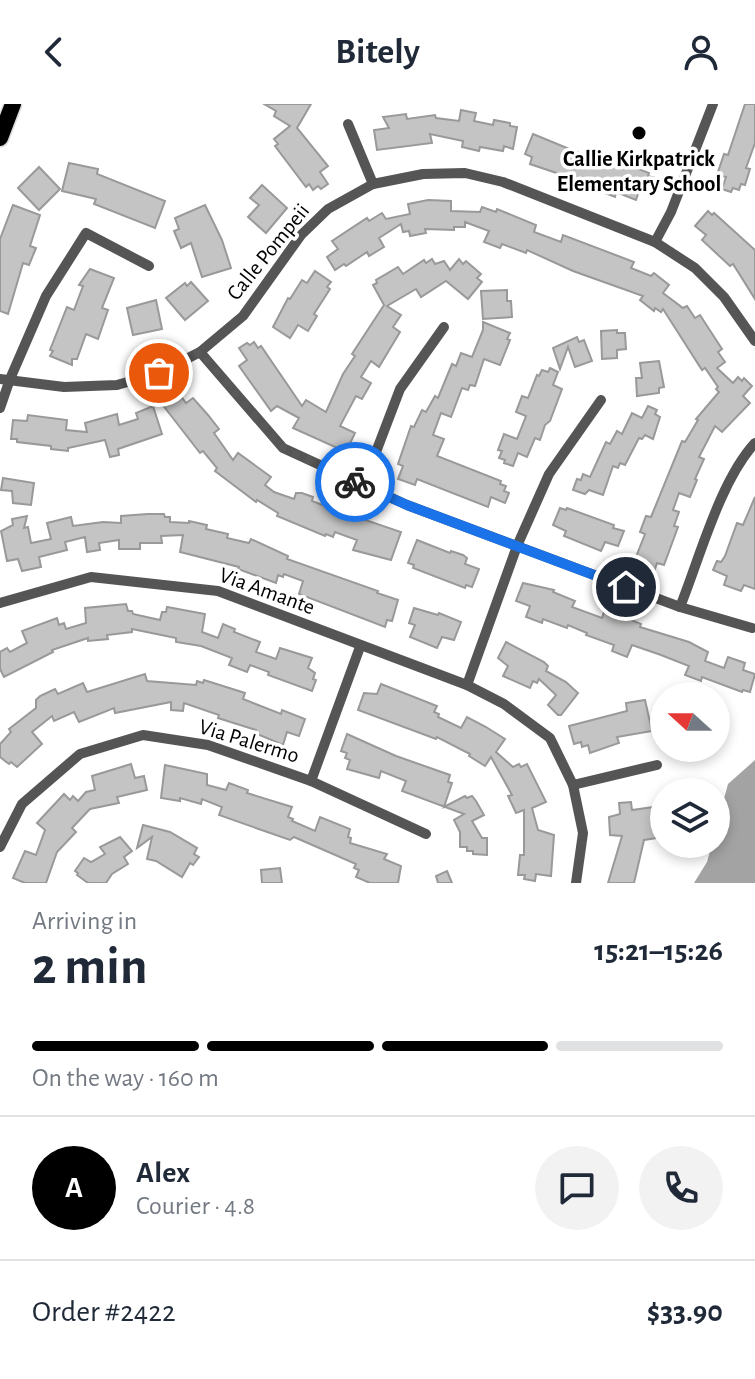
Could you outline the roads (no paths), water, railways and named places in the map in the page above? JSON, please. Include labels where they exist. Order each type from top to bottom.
[{"type":"main road","points":[[0,138],[13,104]]},
{"type":"street","points":[[655,242],[671,212],[713,104]]},
{"type":"street","points":[[348,124],[373,184]]},
{"type":"street","name":"Calle Pompeii","points":[[3,377],[64,387],[117,385],[159,373],[200,352],[243,316],[310,226],[328,209],[373,184],[423,174],[465,173],[503,182],[655,242],[695,268],[724,297],[755,341]]},
{"type":"street","points":[[0,408],[3,377],[46,296],[86,233],[149,266]]},
{"type":"street","points":[[363,486],[400,389],[444,327]]},
{"type":"street","points":[[200,352],[283,448],[363,486],[517,546],[680,607],[752,628]]},
{"type":"street","points":[[467,685],[517,546],[549,474],[601,400]]},
{"type":"street","points":[[680,607],[727,487],[744,454],[755,443]]},
{"type":"street","name":"Via Amante","points":[[0,602],[91,577],[218,591],[467,685],[504,704],[550,738],[573,785],[583,833],[576,883]]},
{"type":"street","points":[[311,781],[360,647]]},
{"type":"street","name":"Via Palermo","points":[[0,847],[22,804],[80,754],[143,735],[208,745],[311,781],[426,834]]},
{"type":"street","points":[[573,785],[657,765]]},
{"type":"place","name":"Callie Kirkpatrick Elementary School","points":[[639,133]]}]
